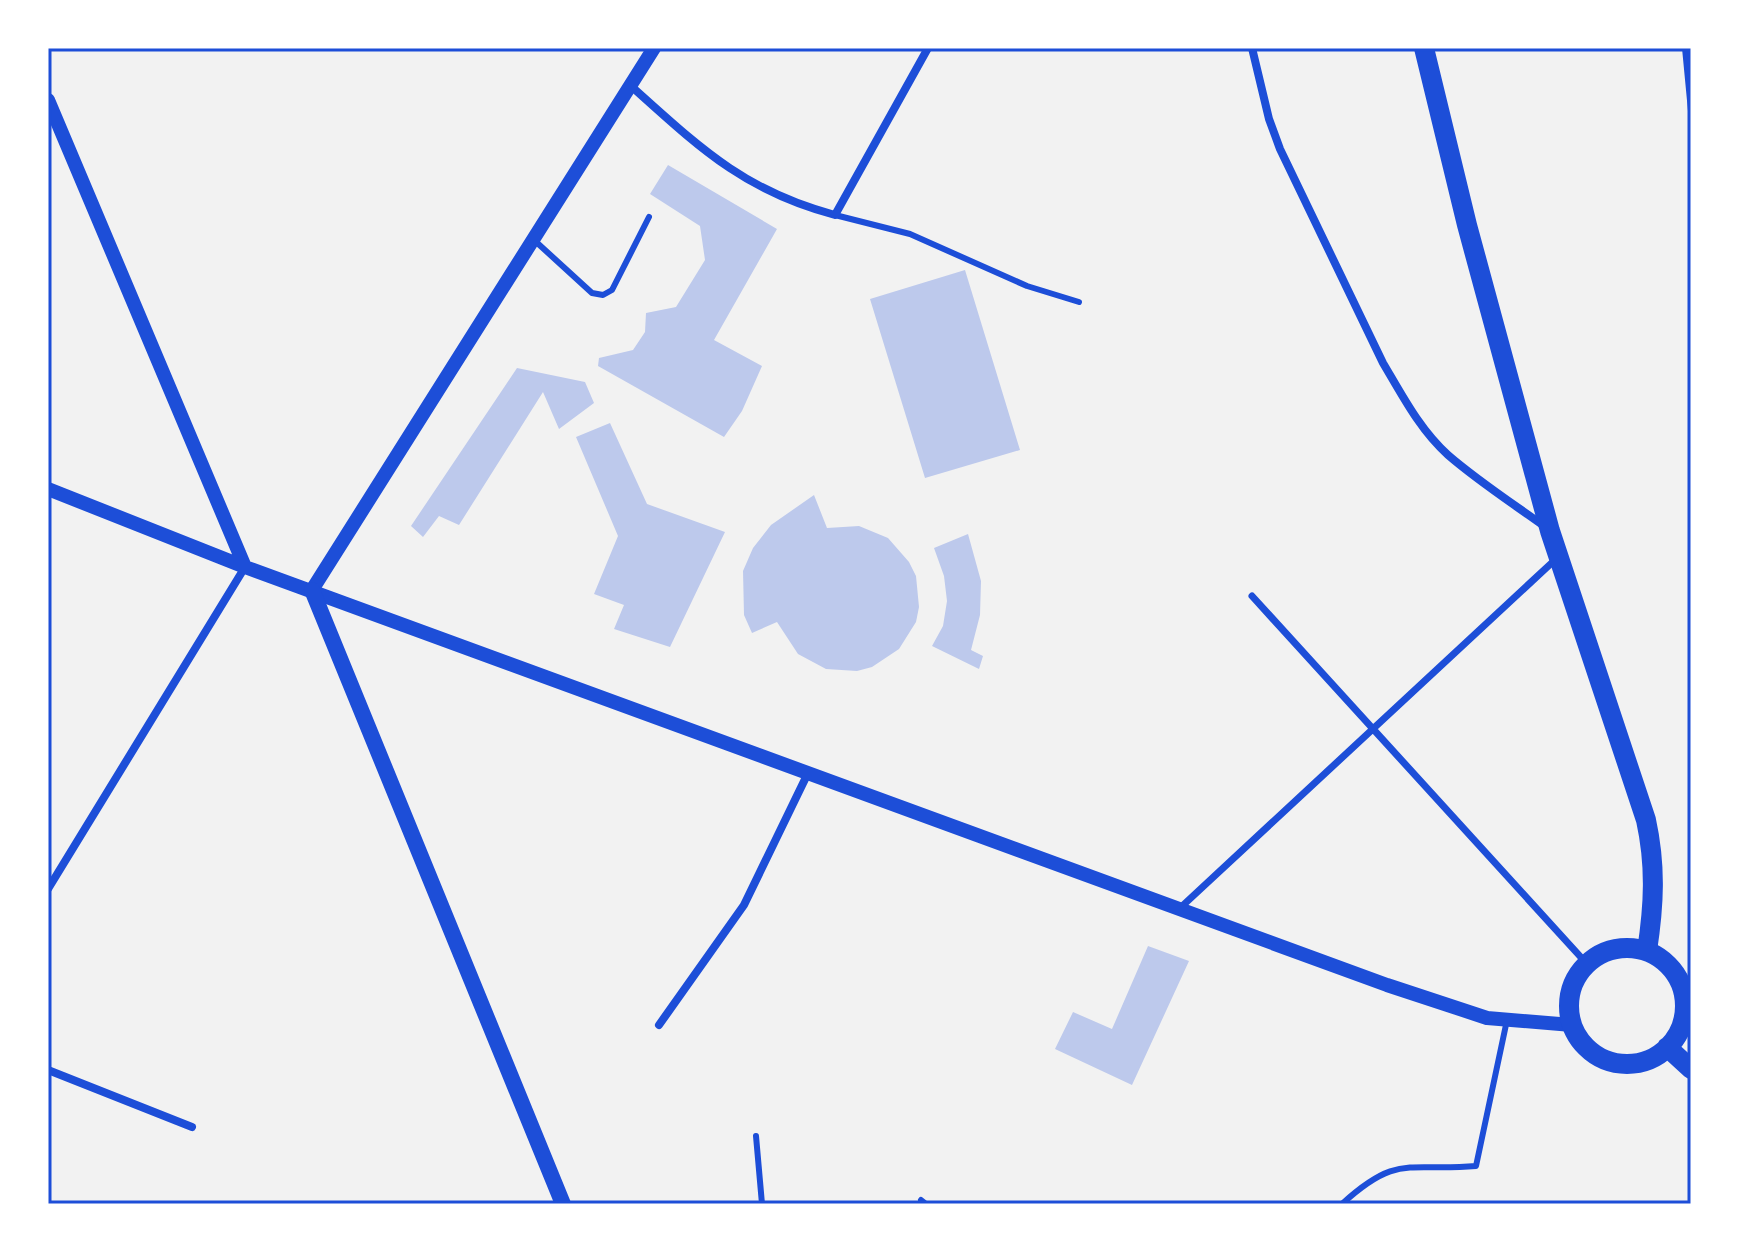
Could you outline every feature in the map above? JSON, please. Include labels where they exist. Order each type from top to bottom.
[{"type":"main road","points":[[1424,48],[1467,225],[1550,531],[1646,820],[1654,855],[1655,898],[1647,951]]},
{"type":"main road","points":[[312,590],[563,1204]]},
{"type":"main road","points":[[1621,948],[1647,951],[1669,965],[1683,987],[1686,1013],[1677,1037],[1659,1055],[1634,1064],[1608,1061],[1586,1047],[1572,1025],[1569,1000],[1578,975],[1596,957],[1621,948]]},
{"type":"main road","points":[[1667,1047],[1691,1069]]},
{"type":"street","points":[[312,590],[654,48]]},
{"type":"street","points":[[631,86],[699,147],[766,192],[835,215],[928,48]]},
{"type":"street","points":[[1252,48],[1269,119],[1280,149],[1383,363],[1400,391],[1424,429],[1447,454],[1550,531]]},
{"type":"street","points":[[48,100],[245,567]]},
{"type":"street","points":[[48,489],[245,567],[1401,989],[1487,1018],[1572,1025]]},
{"type":"street","points":[[1179,909],[1558,557]]},
{"type":"street","points":[[48,889],[245,567]]},
{"type":"street","points":[[1252,596],[1588,965]]},
{"type":"street","points":[[659,1025],[744,905],[809,772]]},
{"type":"street","points":[[48,1070],[192,1127]]},
{"type":"lane","points":[[1685,48],[1691,111]]},
{"type":"lane","points":[[835,215],[910,234],[1027,286],[1079,302]]},
{"type":"lane","points":[[534,240],[592,293],[603,295],[612,290],[649,217]]},
{"type":"lane","points":[[1342,1204],[1371,1178],[1396,1167],[1476,1166],[1507,1020]]},
{"type":"lane","points":[[756,1136],[762,1204]]},
{"type":"building","points":[[668,165],[777,229],[714,340],[762,366],[742,411],[724,437],[598,366],[599,358],[633,350],[645,332],[646,313],[676,307],[705,260],[700,226],[650,194]]},
{"type":"building","points":[[965,270],[1020,450],[925,478],[870,299]]},
{"type":"building","points":[[517,368],[585,382],[594,403],[559,429],[543,392],[459,525],[439,516],[423,537],[411,526]]},
{"type":"building","points":[[610,423],[647,504],[725,532],[670,647],[614,629],[624,605],[594,594],[618,536],[576,437]]},
{"type":"building","points":[[814,495],[827,528],[859,526],[888,538],[909,562],[916,576],[919,607],[916,622],[899,649],[872,667],[857,671],[826,669],[798,654],[777,622],[752,633],[744,615],[743,571],[753,548],[771,525]]},
{"type":"building","points":[[968,534],[981,581],[980,615],[971,650],[983,656],[979,669],[932,646],[943,626],[947,601],[944,576],[934,548]]},
{"type":"building","points":[[1148,946],[1189,961],[1132,1085],[1055,1049],[1073,1012],[1112,1029]]}]
